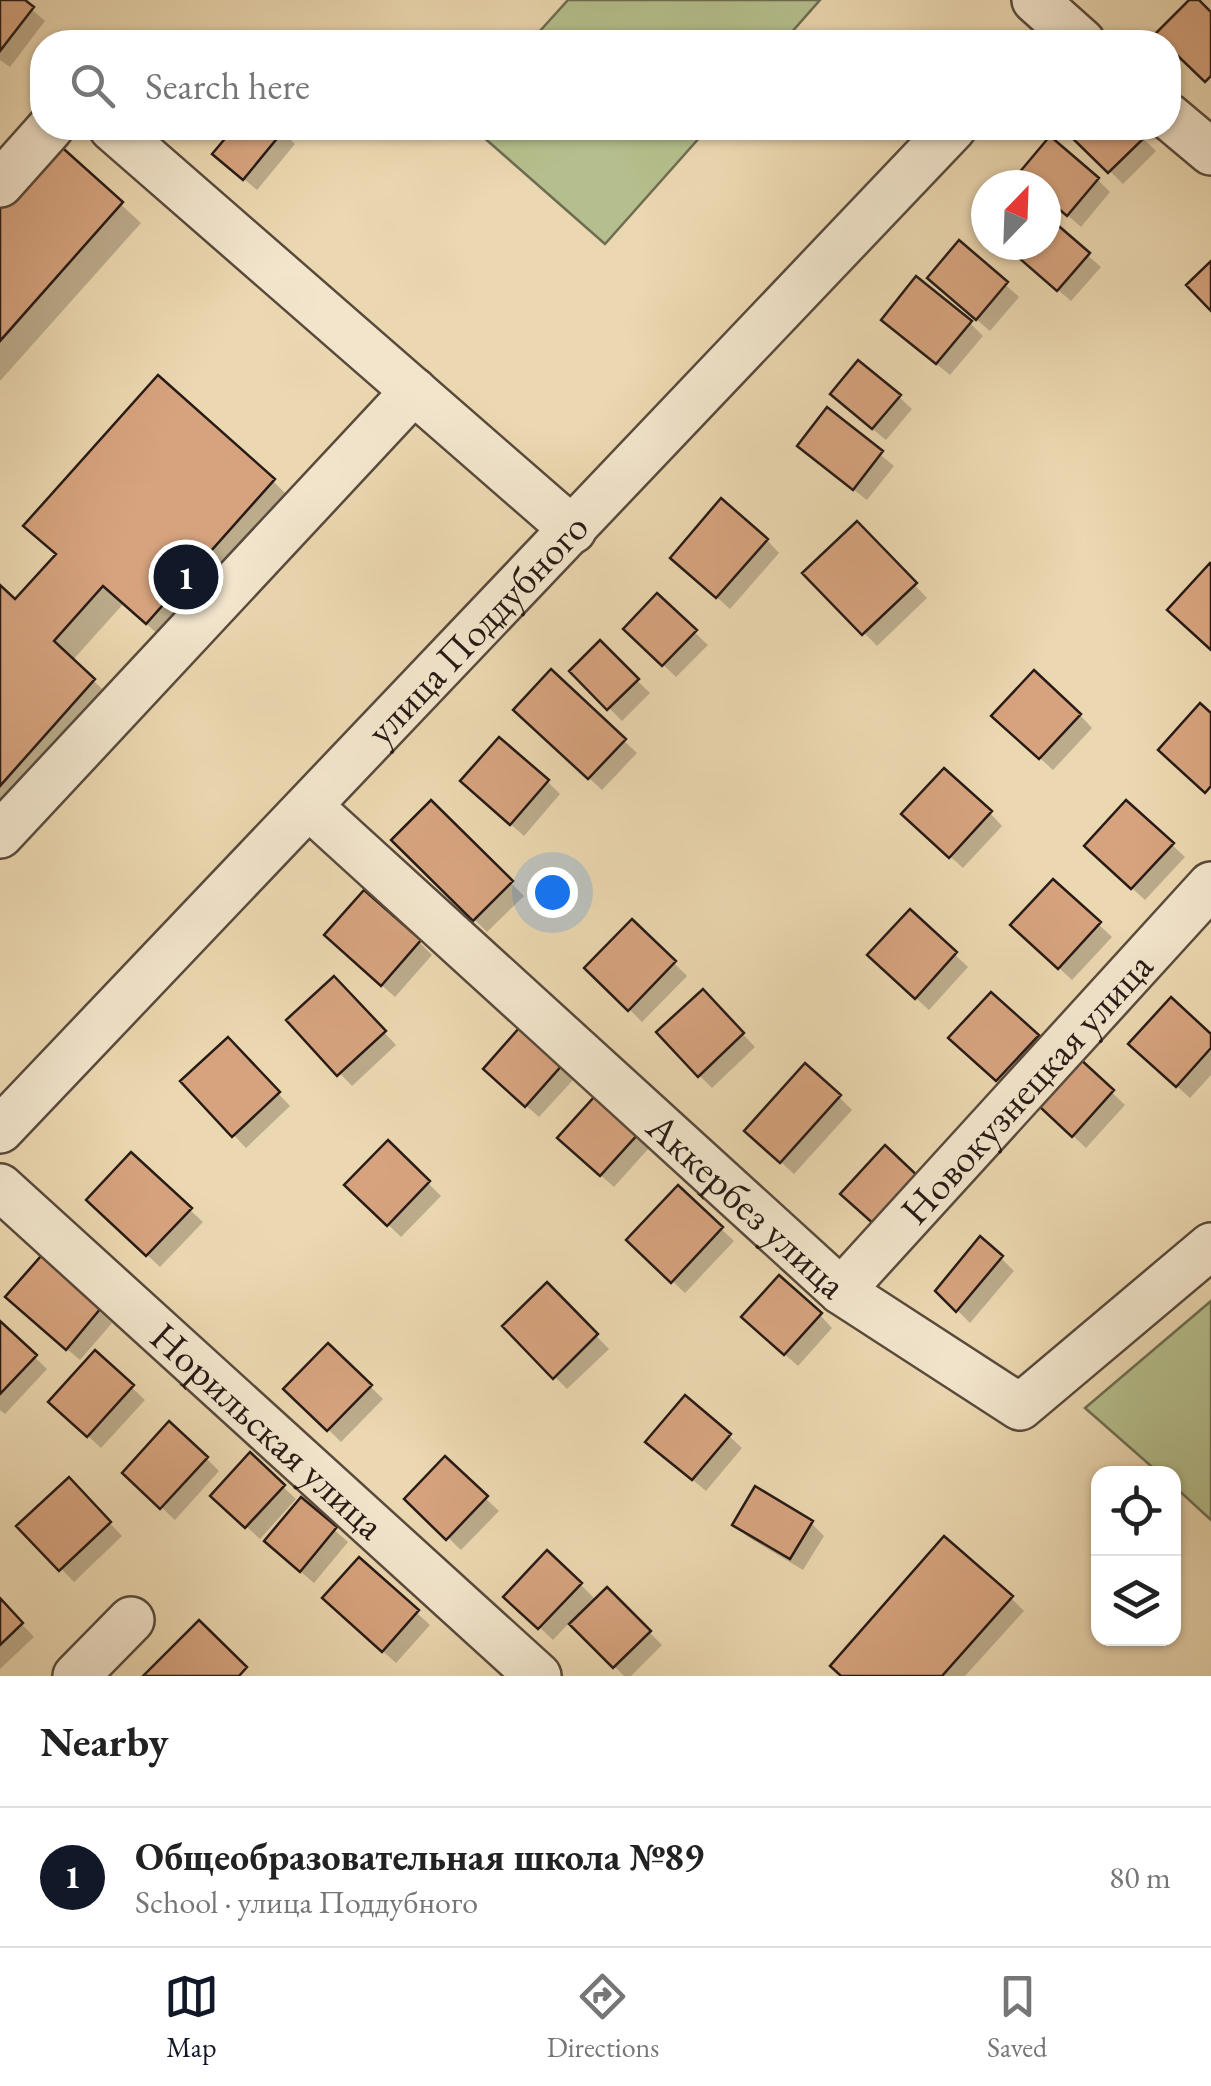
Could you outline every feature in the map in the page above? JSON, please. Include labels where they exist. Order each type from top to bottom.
[{"type":"street","points":[[1181,127],[1211,152]]},
{"type":"street","points":[[0,184],[39,140]]},
{"type":"street","points":[[126,140],[573,530]]},
{"type":"street","name":"улица Поддубного","points":[[0,1130],[311,808],[942,140]]},
{"type":"street","points":[[0,835],[414,391]]},
{"type":"street","name":"Аккербез улица","points":[[311,808],[841,1291],[1020,1407],[1211,1246]]},
{"type":"street","name":"Новокузнецкая улица","points":[[841,1291],[1211,886]]},
{"type":"street","name":"Норильская улица","points":[[0,1187],[538,1676]]},
{"type":"street","points":[[76,1676],[131,1620]]},
{"type":"green space","points":[[568,0],[820,0],[794,30],[541,30]]},
{"type":"green space","points":[[487,140],[697,140],[605,244]]},
{"type":"green space","points":[[1211,1301],[1211,1520],[1181,1492],[1181,1466],[1151,1466],[1085,1408]]},
{"type":"building","points":[[0,0],[25,0],[34,7],[0,51]]},
{"type":"building","points":[[1189,0],[1199,0],[1211,12],[1211,76],[1205,82],[1181,59],[1181,30],[1159,30]]},
{"type":"building","points":[[224,140],[276,140],[243,180],[212,154]]},
{"type":"building","points":[[1047,140],[1055,140],[1099,178],[1067,216],[1061,211],[1061,170],[1021,170]]},
{"type":"building","points":[[1074,140],[1142,140],[1108,173]]},
{"type":"building","points":[[56,142],[123,202],[0,341],[0,204]]},
{"type":"building","points":[[1061,228],[1090,253],[1057,291],[1021,260],[1061,260]]},
{"type":"building","points":[[959,240],[971,250],[971,260],[982,260],[1008,282],[976,320],[927,278]]},
{"type":"building","points":[[1211,261],[1211,311],[1186,285]]},
{"type":"building","points":[[916,276],[972,321],[936,364],[881,320]]},
{"type":"building","points":[[858,360],[901,395],[872,429],[830,394]]},
{"type":"building","points":[[158,375],[275,479],[146,624],[103,586],[54,641],[95,679],[0,786],[0,585],[15,599],[56,554],[23,526]]},
{"type":"building","points":[[827,407],[883,451],[853,490],[797,446]]},
{"type":"building","points":[[721,498],[768,539],[716,598],[670,558]]},
{"type":"building","points":[[857,521],[917,583],[862,635],[802,573]]},
{"type":"building","points":[[1211,564],[1211,650],[1167,610]]},
{"type":"building","points":[[657,593],[697,630],[662,666],[623,629]]},
{"type":"building","points":[[600,640],[639,679],[607,710],[569,671]]},
{"type":"building","points":[[551,669],[626,739],[588,779],[513,710]]},
{"type":"building","points":[[1034,670],[1081,714],[1039,759],[991,716]]},
{"type":"building","points":[[1200,703],[1211,713],[1211,786],[1205,793],[1158,750]]},
{"type":"building","points":[[499,737],[549,780],[510,825],[460,781]]},
{"type":"building","points":[[944,768],[992,811],[949,858],[901,814]]},
{"type":"building","points":[[431,800],[513,881],[473,921],[391,840]]},
{"type":"building","points":[[1126,800],[1174,843],[1131,889],[1084,846]]},
{"type":"building","points":[[1053,879],[1101,922],[1058,969],[1010,925]]},
{"type":"building","points":[[364,890],[421,940],[381,986],[324,935]]},
{"type":"building","points":[[910,909],[957,952],[915,999],[867,955]]},
{"type":"building","points":[[632,919],[676,961],[628,1011],[584,968]]},
{"type":"building","points":[[334,976],[386,1031],[337,1076],[286,1020]]},
{"type":"building","points":[[703,989],[744,1033],[698,1077],[656,1032]]},
{"type":"building","points":[[991,992],[1039,1035],[996,1081],[948,1038]]},
{"type":"building","points":[[1171,997],[1211,1034],[1211,1048],[1176,1087],[1128,1044]]},
{"type":"building","points":[[520,1027],[563,1064],[525,1107],[483,1069]]},
{"type":"building","points":[[228,1037],[280,1092],[232,1137],[180,1081]]},
{"type":"building","points":[[1067,1047],[1114,1090],[1072,1137],[1025,1093]]},
{"type":"building","points":[[805,1063],[841,1095],[780,1163],[744,1131]]},
{"type":"building","points":[[595,1096],[638,1134],[600,1176],[557,1138]]},
{"type":"building","points":[[388,1140],[430,1181],[387,1226],[344,1185]]},
{"type":"building","points":[[885,1145],[921,1179],[876,1226],[840,1194]]},
{"type":"building","points":[[131,1152],[192,1208],[146,1256],[86,1200]]},
{"type":"building","points":[[678,1185],[723,1227],[671,1283],[626,1240]]},
{"type":"building","points":[[980,1236],[1003,1256],[956,1312],[935,1291]]},
{"type":"building","points":[[41,1256],[101,1308],[66,1350],[5,1297]]},
{"type":"building","points":[[779,1275],[822,1313],[784,1355],[741,1317]]},
{"type":"building","points":[[547,1282],[598,1334],[553,1379],[502,1326]]},
{"type":"building","points":[[0,1321],[37,1355],[0,1394]]},
{"type":"building","points":[[328,1343],[372,1385],[327,1431],[283,1389]]},
{"type":"building","points":[[95,1350],[134,1385],[87,1437],[48,1402]]},
{"type":"building","points":[[685,1395],[731,1434],[692,1480],[645,1442]]},
{"type":"building","points":[[169,1421],[208,1457],[160,1509],[122,1473]]},
{"type":"building","points":[[250,1452],[285,1485],[245,1528],[210,1496]]},
{"type":"building","points":[[445,1456],[488,1496],[446,1540],[404,1499]]},
{"type":"building","points":[[69,1477],[111,1522],[59,1571],[16,1526]]},
{"type":"building","points":[[755,1486],[813,1521],[790,1559],[732,1525]]},
{"type":"building","points":[[301,1497],[337,1527],[300,1572],[264,1541]]},
{"type":"building","points":[[944,1536],[1013,1596],[942,1676],[841,1676],[830,1666]]},
{"type":"building","points":[[547,1550],[582,1583],[538,1629],[503,1597]]},
{"type":"building","points":[[359,1557],[419,1610],[382,1652],[322,1598]]},
{"type":"building","points":[[607,1587],[651,1631],[613,1668],[569,1624]]},
{"type":"building","points":[[0,1598],[23,1623],[0,1645]]},
{"type":"building","points":[[199,1620],[247,1667],[239,1676],[143,1676]]},
{"type":"place","name":"Общеобразовательная школа №89","points":[[186,577]]}]
